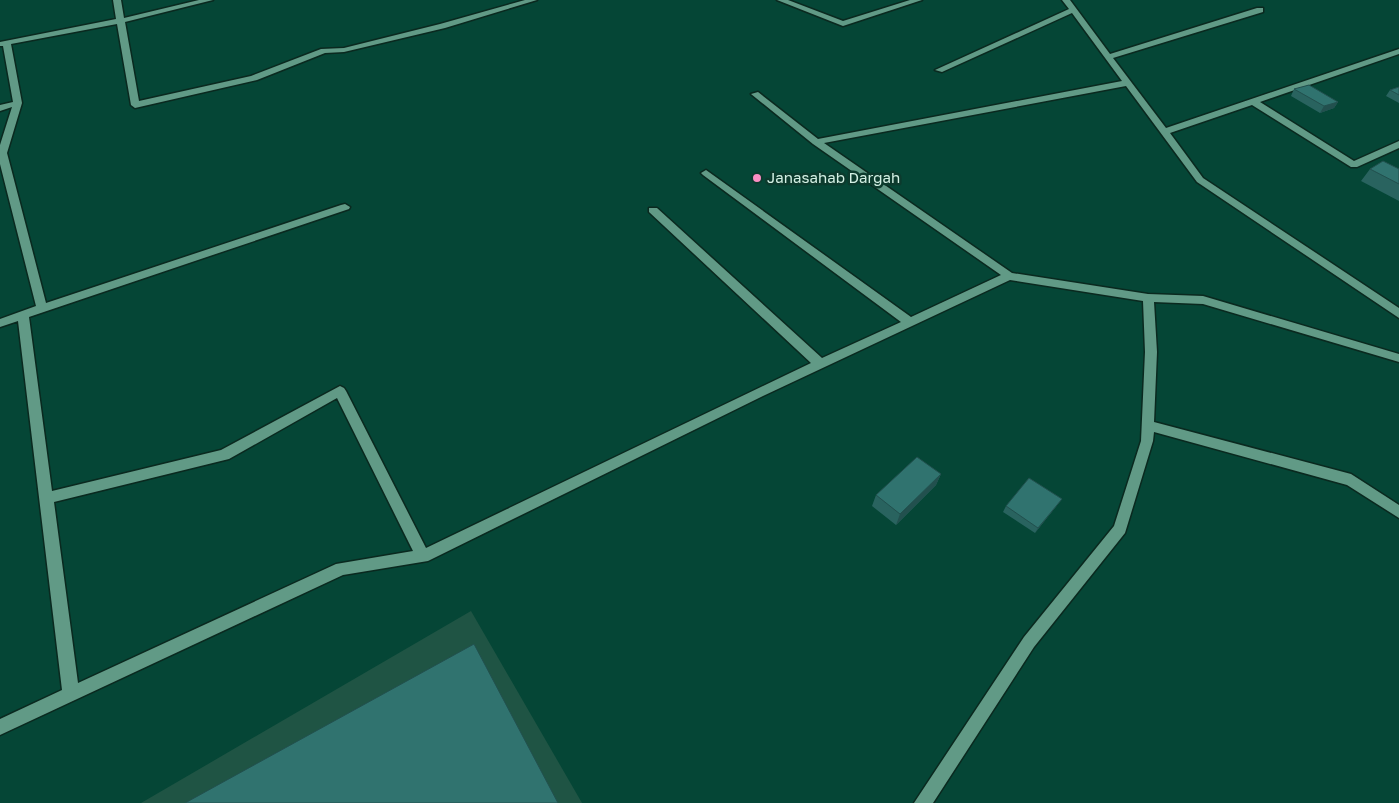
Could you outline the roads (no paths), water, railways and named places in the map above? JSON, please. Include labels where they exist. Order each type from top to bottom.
[{"type":"street","points":[[117,0],[135,105],[254,78],[324,51],[344,50],[442,26],[533,0]]},
{"type":"street","points":[[42,308],[2,153],[18,103],[3,43],[120,21],[209,0]]},
{"type":"street","points":[[781,0],[843,24],[918,0]]},
{"type":"street","points":[[1066,0],[1200,180],[1397,309]]},
{"type":"street","points":[[939,70],[1073,10]]},
{"type":"street","points":[[1108,57],[1260,10]]},
{"type":"street","points":[[1164,132],[1399,51]]},
{"type":"street","points":[[816,142],[1128,83]]},
{"type":"street","points":[[755,94],[816,142],[1009,276],[1148,298],[1203,300],[1399,358]]},
{"type":"street","points":[[1252,102],[1354,166],[1399,144]]},
{"type":"street","points":[[0,108],[18,103]]},
{"type":"street","points":[[706,173],[910,322]]},
{"type":"street","points":[[0,322],[345,207]]},
{"type":"street","points":[[653,210],[820,364]]},
{"type":"street","points":[[0,727],[341,569],[423,556],[820,364],[1009,276]]},
{"type":"street","points":[[923,803],[1029,642],[1120,528],[1147,441],[1151,352],[1148,298]]},
{"type":"street","points":[[23,315],[71,694]]},
{"type":"street","points":[[46,498],[224,456],[340,391],[423,556]]},
{"type":"street","points":[[1148,425],[1351,480],[1399,512]]},
{"type":"place","name":"Janasahab Dargah","points":[[757,178]]}]
